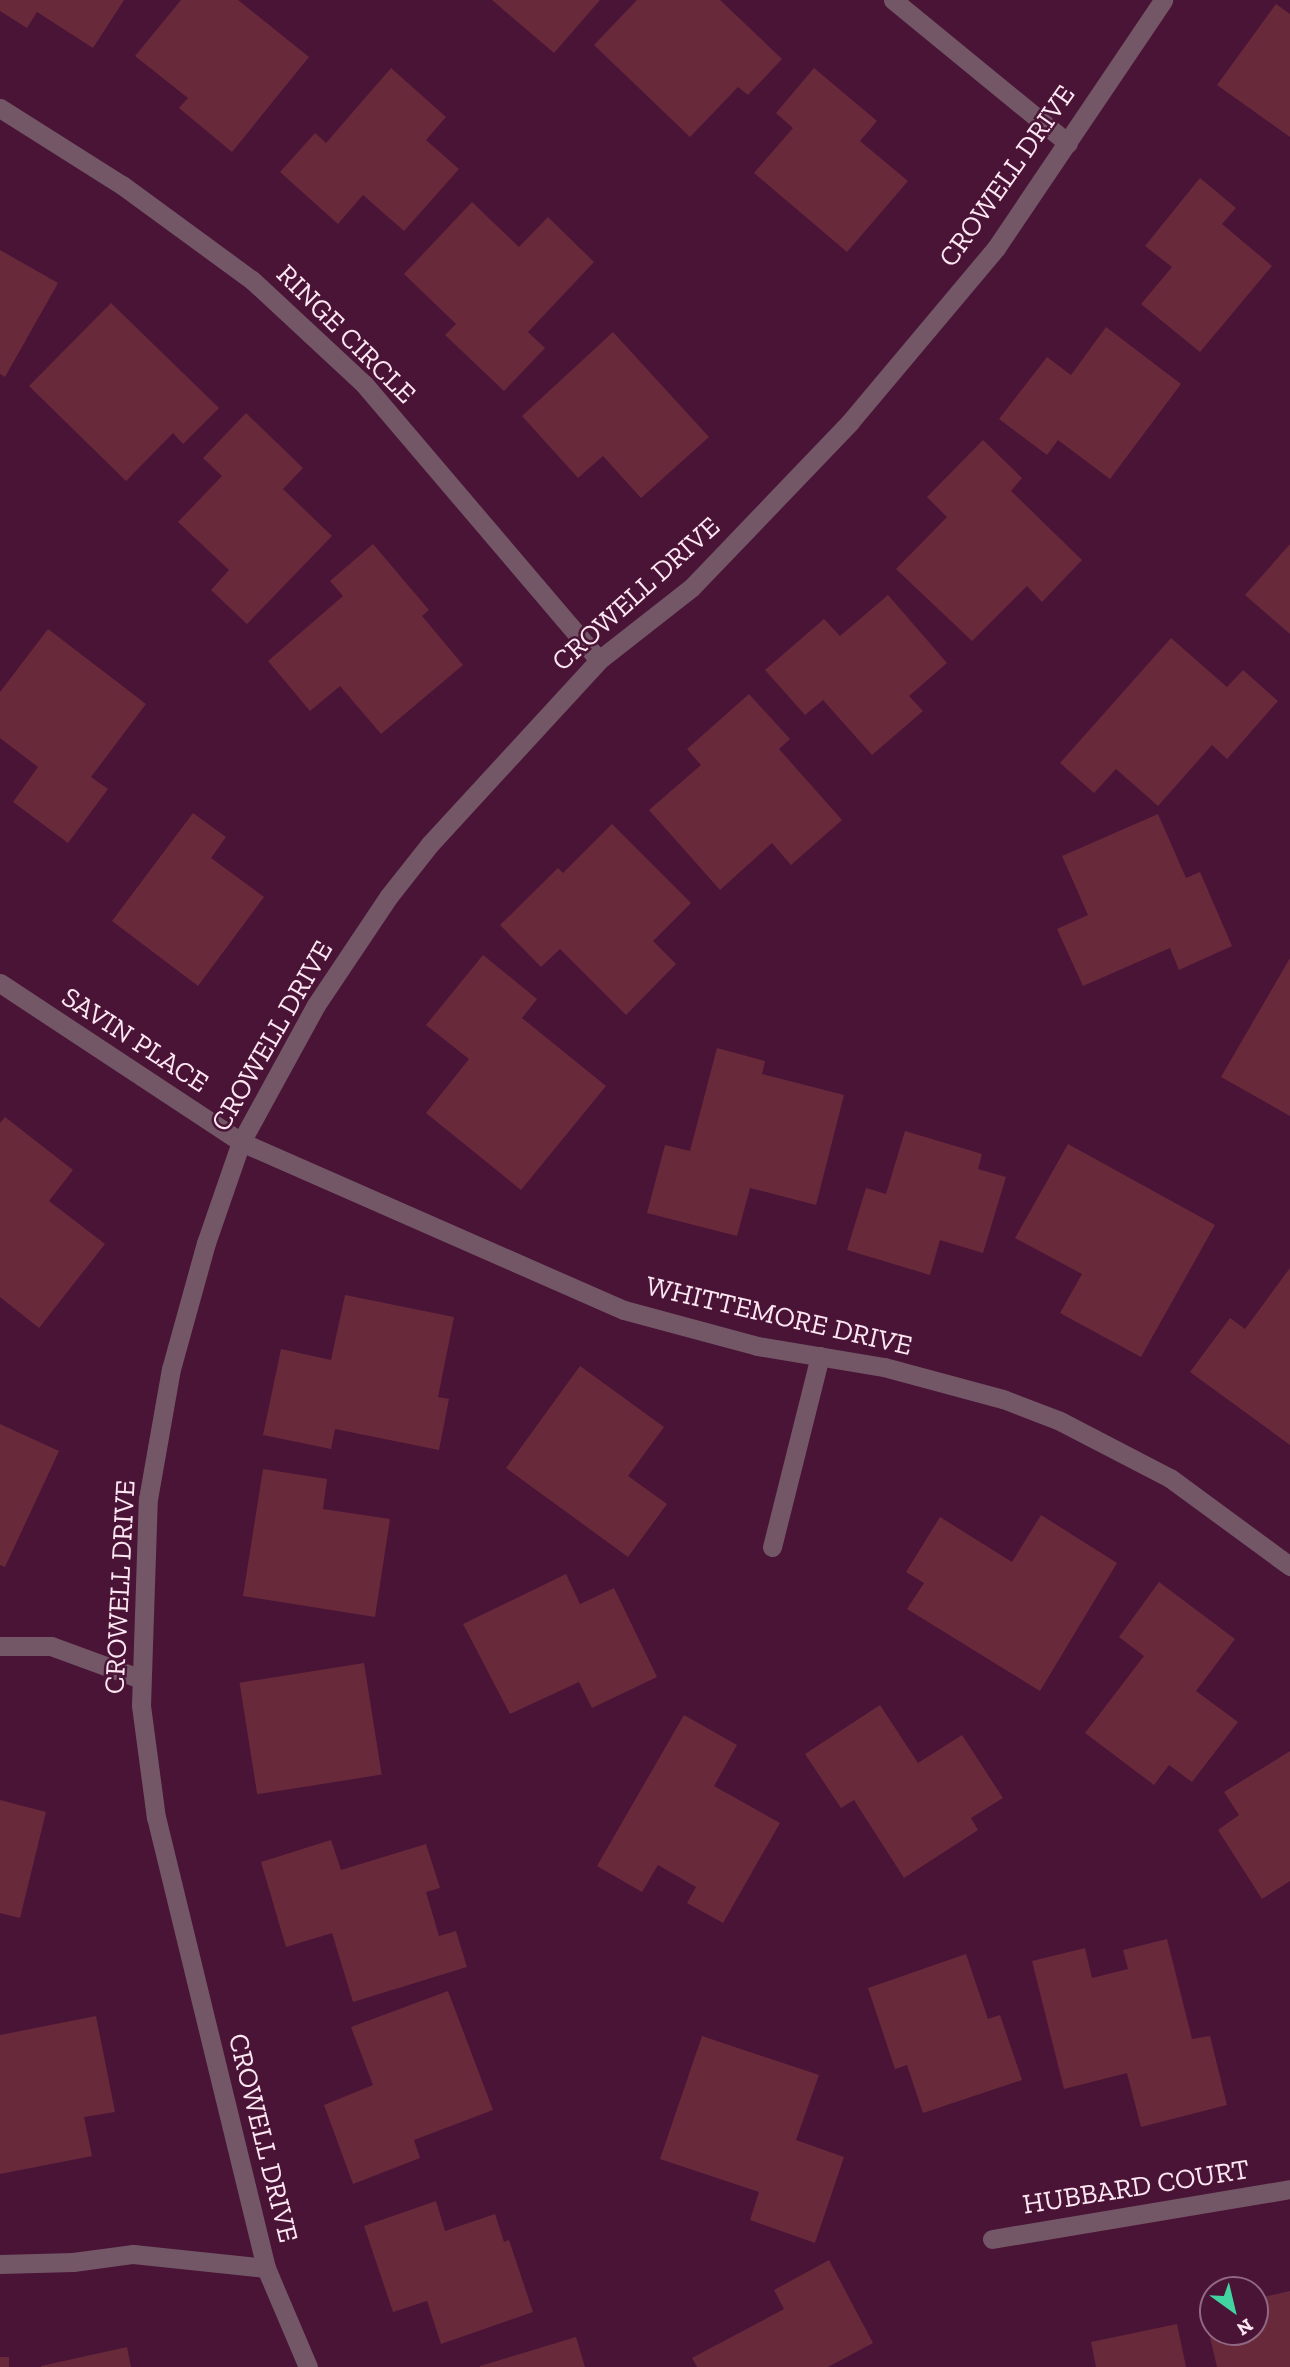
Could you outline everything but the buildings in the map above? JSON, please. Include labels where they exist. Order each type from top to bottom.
[{"type":"street","points":[[893,0],[1068,143]]},
{"type":"street","name":"CROWELL DRIVE","points":[[307,2367],[266,2268],[156,1818],[141,1679],[148,1499],[171,1370],[206,1242],[241,1142],[316,1005],[389,896],[430,844],[599,660],[692,587],[850,422],[996,248],[1163,0]]},
{"type":"street","name":"RINGE CIRCLE","points":[[0,108],[122,185],[262,289],[364,384],[599,660]]},
{"type":"street","name":"SAVIN PLACE","points":[[0,983],[241,1142]]},
{"type":"street","name":"WHITTEMORE DRIVE","points":[[241,1142],[624,1310],[690,1330],[897,1370],[1003,1399],[1060,1421],[1170,1478],[1290,1566]]},
{"type":"street","points":[[772,1547],[820,1356]]},
{"type":"street","points":[[0,1646],[51,1646],[141,1679]]},
{"type":"street","name":"HUBBARD COURT","points":[[992,2239],[1290,2189]]},
{"type":"street","points":[[0,2264],[133,2253],[266,2268]]}]
